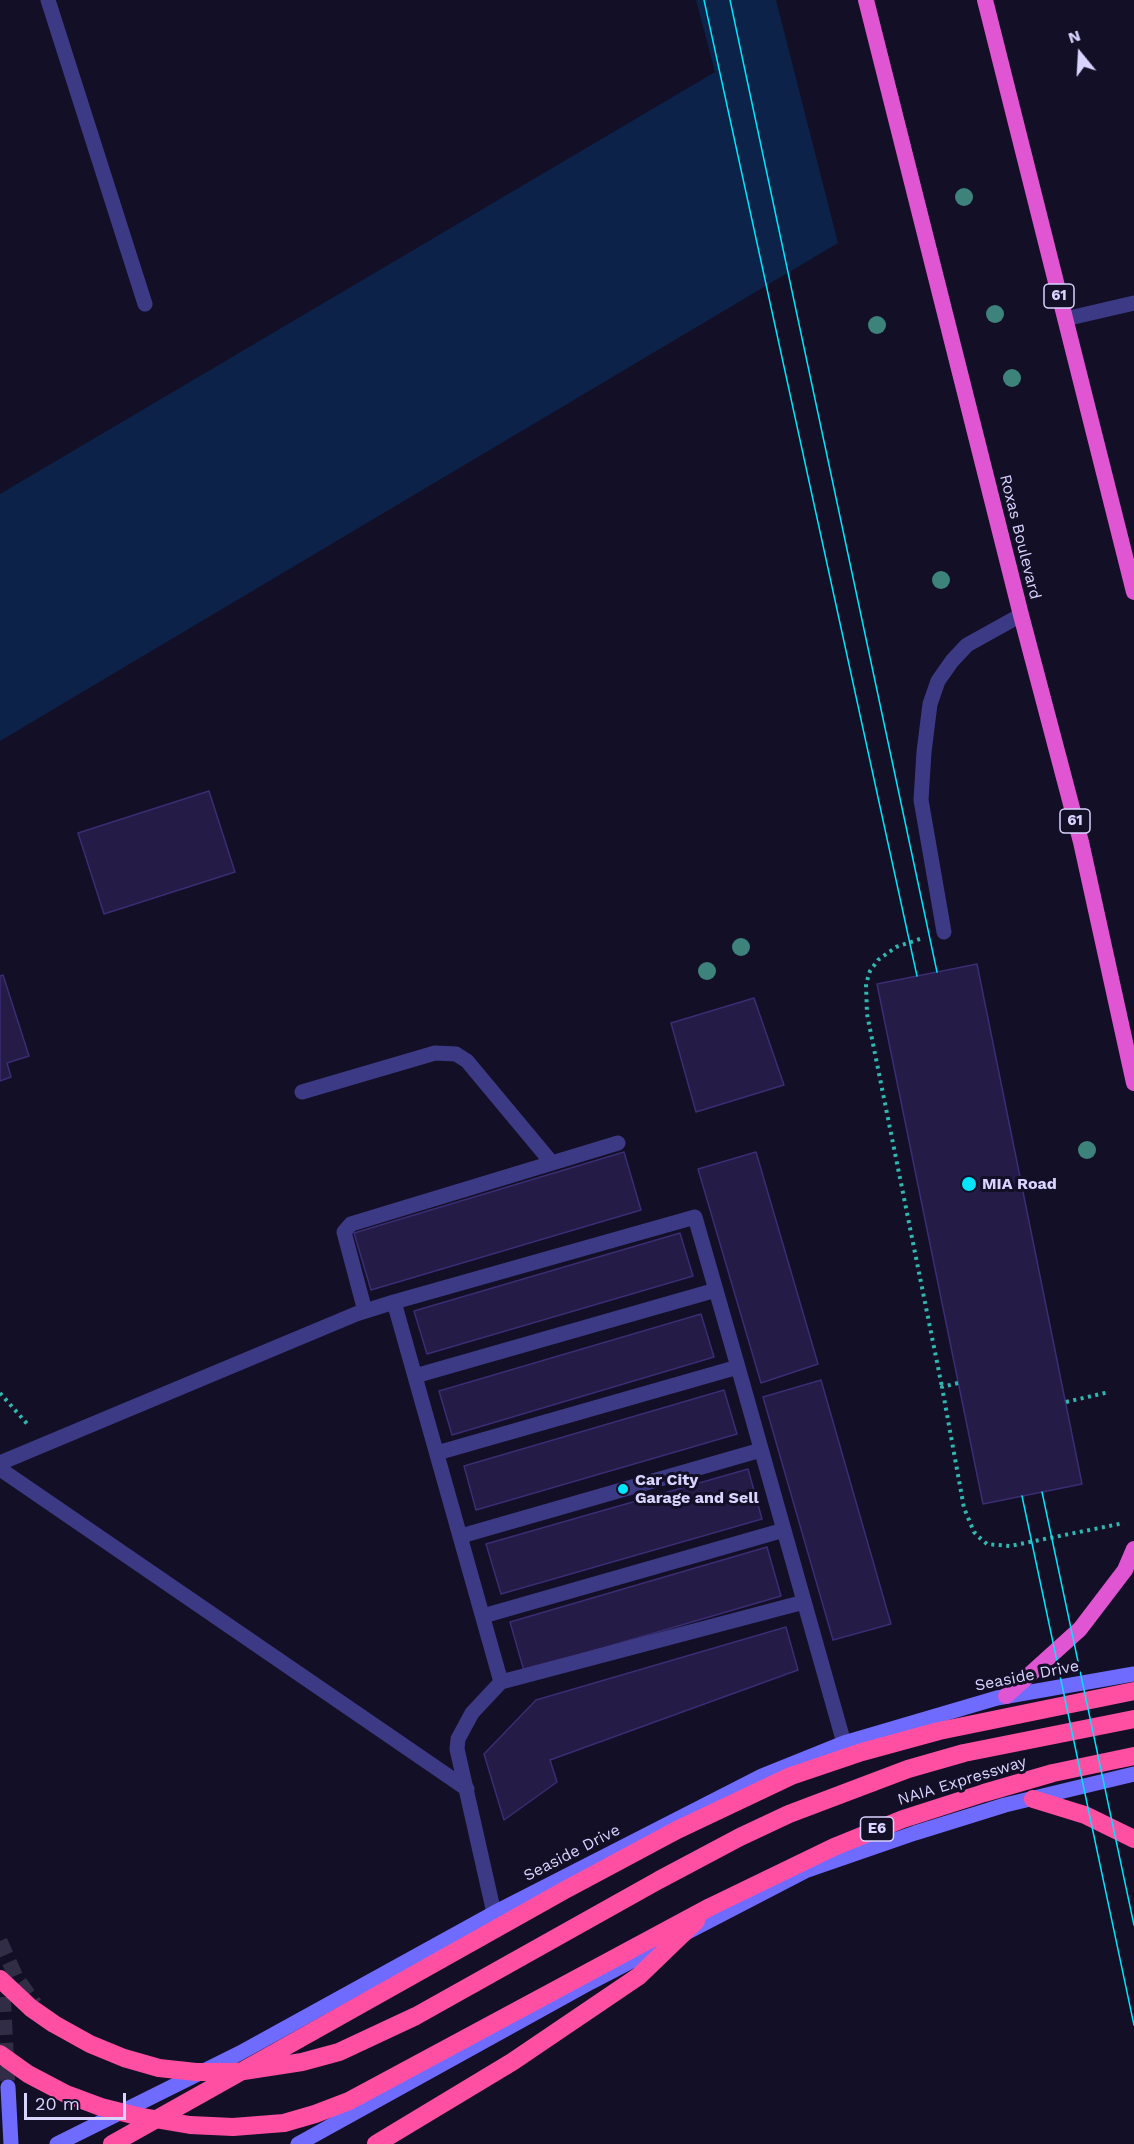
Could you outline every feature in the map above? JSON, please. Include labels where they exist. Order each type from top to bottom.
[{"type":"highway","name":"Roxas Boulevard","points":[[866,0],[1021,615],[1081,842],[1134,1083]]},
{"type":"highway","name":"61","points":[[986,0],[1134,592]]},
{"type":"highway","points":[[1006,1696],[1080,1629],[1125,1570],[1134,1549]]},
{"type":"highway","points":[[112,2144],[576,1884],[677,1830],[791,1776],[862,1752],[939,1731],[1134,1692]]},
{"type":"highway","points":[[0,1979],[31,2008],[54,2024],[90,2044],[124,2058],[159,2068],[196,2072],[237,2072],[302,2062],[339,2052],[416,2016],[658,1880],[789,1814],[898,1772],[964,1753],[1134,1719]]},
{"type":"highway","name":"NAIA Expressway","points":[[0,2054],[28,2074],[66,2094],[101,2107],[137,2116],[190,2125],[232,2127],[284,2123],[349,2101],[710,1906],[834,1847],[903,1819],[984,1793],[1053,1773],[1134,1756]]},
{"type":"highway","points":[[1033,1799],[1084,1815],[1134,1839]]},
{"type":"highway","points":[[376,2144],[512,2062],[639,1976],[710,1906]]},
{"type":"main road","name":"Seaside Drive","points":[[57,2144],[240,2053],[494,1913],[762,1776],[844,1743],[1006,1696],[1134,1674]]},
{"type":"main road","points":[[298,2144],[591,1982],[805,1871],[915,1833],[1033,1799],[1134,1774]]},
{"type":"main road","points":[[8,2088],[11,2144]]},
{"type":"lane","points":[[48,0],[145,304]]},
{"type":"lane","points":[[1065,319],[1134,303]]},
{"type":"lane","points":[[944,932],[921,800],[930,704],[938,681],[967,645],[1021,615]]},
{"type":"lane","points":[[302,1092],[435,1053],[456,1054],[467,1061],[552,1163]]},
{"type":"lane","points":[[365,1311],[344,1232],[351,1224],[618,1143]]},
{"type":"lane","points":[[0,1463],[365,1311],[694,1217],[844,1743]]},
{"type":"lane","points":[[415,1376],[716,1290]]},
{"type":"lane","points":[[394,1302],[501,1682]]},
{"type":"lane","points":[[437,1453],[738,1367]]},
{"type":"lane","points":[[461,1536],[761,1450]]},
{"type":"lane","points":[[0,1469],[467,1790]]},
{"type":"lane","points":[[483,1616],[784,1530]]},
{"type":"lane","points":[[494,1913],[458,1749],[458,1739],[472,1713],[501,1682],[804,1602]]},
{"type":"path","points":[[944,932],[896,946],[886,953],[870,971],[866,984],[867,1014],[964,1508],[974,1532],[987,1544],[1010,1546],[1133,1521]]},
{"type":"path","points":[[942,1387],[958,1383]]},
{"type":"path","points":[[1066,1402],[1109,1392]]},
{"type":"path","points":[[0,1393],[46,1444]]},
{"type":"water","points":[[696,0],[776,0],[838,243],[0,741],[0,494],[715,72]]},
{"type":"building","points":[[209,791],[235,872],[104,914],[78,833]]},
{"type":"building","name":"MIA Road","points":[[977,964],[1082,1484],[983,1504],[877,984]]},
{"type":"building","points":[[3,975],[29,1056],[7,1063],[11,1077],[0,1081],[0,976]]},
{"type":"building","points":[[754,998],[784,1085],[696,1112],[671,1023]]},
{"type":"building","points":[[624,1152],[641,1210],[371,1290],[354,1233]]},
{"type":"building","points":[[756,1152],[818,1364],[761,1383],[698,1169]]},
{"type":"building","points":[[680,1233],[693,1276],[427,1354],[414,1311]]},
{"type":"building","points":[[701,1314],[714,1357],[452,1435],[439,1391]]},
{"type":"building","points":[[821,1380],[891,1624],[833,1640],[763,1397]]},
{"type":"building","points":[[724,1390],[737,1434],[476,1510],[464,1466]]},
{"type":"building","points":[[748,1469],[762,1519],[501,1594],[486,1544]]},
{"type":"building","points":[[767,1547],[781,1596],[524,1671],[510,1622]]},
{"type":"building","points":[[786,1627],[798,1670],[550,1760],[557,1782],[504,1820],[484,1754],[536,1700]]},
{"type":"tunnel","points":[[0,1941],[16,1977],[35,2004]]},
{"type":"tunnel","points":[[2,1974],[8,2087]]},
{"type":"tram line","points":[[704,0],[917,976]]},
{"type":"tram line","points":[[730,0],[937,972]]},
{"type":"tram line","points":[[1042,1492],[1134,1925]]},
{"type":"tram line","points":[[1022,1496],[1134,2025]]},
{"type":"place","name":"MIA Road","points":[[969,1184]]},
{"type":"place","name":"Car City Garage and Sell","points":[[623,1489]]}]
